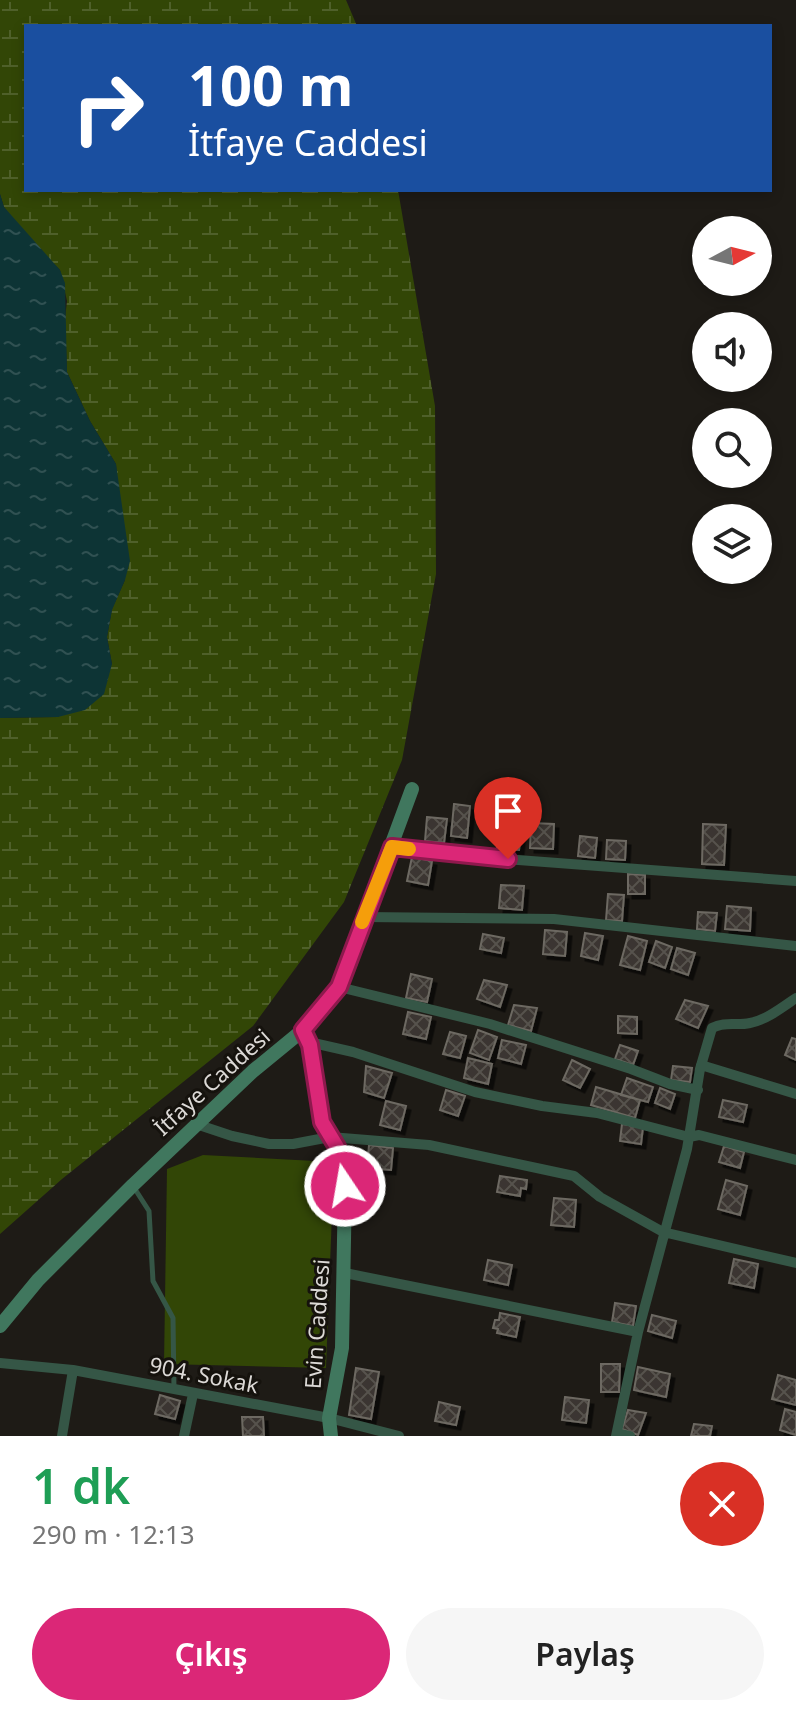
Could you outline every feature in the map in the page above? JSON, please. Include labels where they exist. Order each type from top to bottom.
[{"type":"street","name":"İtfaye Caddesi","points":[[0,1326],[38,1280],[196,1124],[306,1036],[339,987],[412,789]]},
{"type":"street","points":[[392,847],[452,855],[796,881]]},
{"type":"street","points":[[364,917],[554,919],[796,946]]},
{"type":"street","points":[[339,987],[490,1024],[670,1084],[698,1090]]},
{"type":"street","points":[[630,1436],[617,1434],[638,1332],[689,1137],[701,1065],[712,1028],[722,1023],[750,1023],[767,1017],[796,998]]},
{"type":"street","points":[[306,1036],[475,1092],[542,1106],[597,1113],[796,1160]]},
{"type":"street","name":"Evin Caddesi","points":[[306,1036],[322,1122],[337,1147],[345,1186],[345,1273],[340,1366],[329,1418],[331,1436]]},
{"type":"street","points":[[701,1065],[796,1094]]},
{"type":"street","points":[[196,1124],[269,1144],[293,1144],[330,1137],[429,1145],[574,1176],[600,1197],[663,1232],[796,1263]]},
{"type":"street","points":[[345,1273],[638,1332]]},
{"type":"street","name":"904. Sokak","points":[[0,1363],[73,1370],[329,1418],[399,1436]]},
{"type":"street","points":[[62,1436],[73,1370]]},
{"type":"street","points":[[184,1436],[193,1394]]},
{"type":"street","points":[[321,1436],[329,1418]]},
{"type":"lane","points":[[133,1185],[149,1211],[153,1281],[173,1318],[174,1390]]},
{"type":"green space","points":[[0,0],[346,0],[356,24],[24,24],[24,192],[398,192],[435,406],[436,574],[402,760],[344,902],[253,1026],[62,1179],[0,1234],[0,718],[58,717],[112,664],[107,637],[112,609],[125,580],[116,464],[90,421],[67,372],[67,301],[60,270],[25,234],[4,207],[0,194]]},
{"type":"green space","points":[[203,1155],[334,1162],[326,1368],[164,1364],[167,1169]]},
{"type":"water","points":[[0,194],[4,207],[60,270],[65,283],[67,372],[90,421],[116,464],[130,561],[112,610],[107,637],[112,664],[104,694],[85,710],[58,717],[0,718]]},
{"type":"building","points":[[454,804],[470,806],[467,838],[451,836]]},
{"type":"building","points":[[427,817],[447,819],[444,843],[425,841]]},
{"type":"building","points":[[499,821],[522,823],[519,850],[497,848]]},
{"type":"building","points":[[531,823],[554,824],[553,849],[530,848]]},
{"type":"building","points":[[703,824],[726,825],[724,865],[702,864]]},
{"type":"building","points":[[580,836],[597,838],[595,858],[578,856]]},
{"type":"building","points":[[607,840],[626,841],[625,860],[606,859]]},
{"type":"building","points":[[412,857],[432,861],[428,885],[407,881]]},
{"type":"building","points":[[628,874],[645,875],[645,894],[628,894]]},
{"type":"building","points":[[501,885],[524,886],[522,910],[499,908]]},
{"type":"building","points":[[608,894],[624,895],[622,921],[606,920]]},
{"type":"building","points":[[727,906],[751,908],[750,931],[725,929]]},
{"type":"building","points":[[698,912],[717,913],[715,931],[697,929]]},
{"type":"building","points":[[545,930],[567,932],[565,956],[543,954]]},
{"type":"building","points":[[585,933],[603,936],[598,960],[581,956]]},
{"type":"building","points":[[483,934],[504,938],[501,953],[480,949]]},
{"type":"building","points":[[628,936],[647,941],[640,970],[620,965]]},
{"type":"building","points":[[656,941],[672,947],[665,968],[649,962]]},
{"type":"building","points":[[677,948],[695,953],[688,975],[671,969]]},
{"type":"building","points":[[411,974],[432,979],[427,1002],[406,998]]},
{"type":"building","points":[[484,980],[507,985],[500,1007],[477,999]]},
{"type":"building","points":[[685,1000],[708,1006],[698,1028],[676,1019]]},
{"type":"building","points":[[514,1005],[537,1008],[531,1031],[508,1025]]},
{"type":"building","points":[[408,1012],[431,1017],[426,1039],[403,1034]]},
{"type":"building","points":[[618,1016],[637,1017],[637,1034],[618,1033]]},
{"type":"building","points":[[478,1030],[497,1037],[489,1060],[470,1053]]},
{"type":"building","points":[[450,1032],[466,1036],[460,1058],[443,1054]]},
{"type":"building","points":[[792,1038],[796,1039],[796,1060],[785,1055]]},
{"type":"building","points":[[502,1040],[526,1045],[521,1064],[498,1058]]},
{"type":"building","points":[[620,1045],[638,1051],[633,1065],[615,1059]]},
{"type":"building","points":[[468,1058],[492,1064],[488,1084],[464,1078]]},
{"type":"building","points":[[572,1060],[590,1069],[580,1088],[563,1080]]},
{"type":"building","points":[[366,1066],[392,1073],[384,1098],[364,1092]]},
{"type":"building","points":[[673,1066],[692,1068],[690,1082],[671,1080]]},
{"type":"building","points":[[627,1078],[653,1087],[648,1102],[621,1095]]},
{"type":"building","points":[[596,1087],[640,1100],[635,1118],[591,1105]]},
{"type":"building","points":[[660,1088],[675,1094],[670,1109],[655,1103]]},
{"type":"building","points":[[446,1090],[465,1096],[458,1116],[440,1110]]},
{"type":"building","points":[[723,1100],[747,1105],[743,1122],[719,1117]]},
{"type":"building","points":[[386,1101],[406,1106],[400,1130],[380,1125]]},
{"type":"building","points":[[622,1124],[643,1127],[641,1144],[620,1141]]},
{"type":"building","points":[[369,1145],[393,1148],[391,1170],[367,1168]]},
{"type":"building","points":[[724,1146],[744,1152],[740,1168],[719,1162]]},
{"type":"building","points":[[500,1176],[527,1180],[526,1189],[521,1188],[520,1196],[497,1192]]},
{"type":"building","points":[[726,1180],[747,1186],[740,1215],[718,1209]]},
{"type":"building","points":[[554,1198],[576,1200],[574,1227],[551,1225]]},
{"type":"building","points":[[734,1259],[758,1264],[754,1288],[729,1283]]},
{"type":"building","points":[[488,1260],[512,1265],[508,1285],[484,1280]]},
{"type":"building","points":[[615,1303],[636,1306],[633,1326],[612,1322]]},
{"type":"building","points":[[500,1313],[520,1317],[516,1337],[497,1333],[498,1329],[493,1328]]},
{"type":"building","points":[[652,1315],[676,1321],[672,1338],[648,1331]]},
{"type":"building","points":[[601,1364],[620,1364],[619,1392],[601,1392]]},
{"type":"building","points":[[638,1367],[670,1374],[666,1397],[634,1390]]},
{"type":"building","points":[[356,1368],[379,1372],[371,1419],[349,1415]]},
{"type":"building","points":[[778,1375],[796,1380],[796,1405],[772,1399]]},
{"type":"building","points":[[160,1395],[180,1401],[175,1419],[155,1414]]},
{"type":"building","points":[[565,1397],[589,1400],[586,1423],[562,1420]]},
{"type":"building","points":[[439,1402],[460,1407],[456,1425],[435,1421]]},
{"type":"building","points":[[785,1409],[796,1412],[796,1435],[780,1430]]},
{"type":"building","points":[[628,1410],[646,1413],[638,1435],[622,1429]]},
{"type":"building","points":[[242,1417],[263,1417],[264,1436],[243,1436]]},
{"type":"building","points":[[694,1424],[712,1426],[710,1436],[691,1436]]},
{"type":"slow traffic","points":[[362,922],[392,847],[409,849]]},
{"type":"route","points":[[345,1186],[337,1147],[322,1122],[310,1045],[303,1030],[339,987],[392,847],[508,859]]}]
